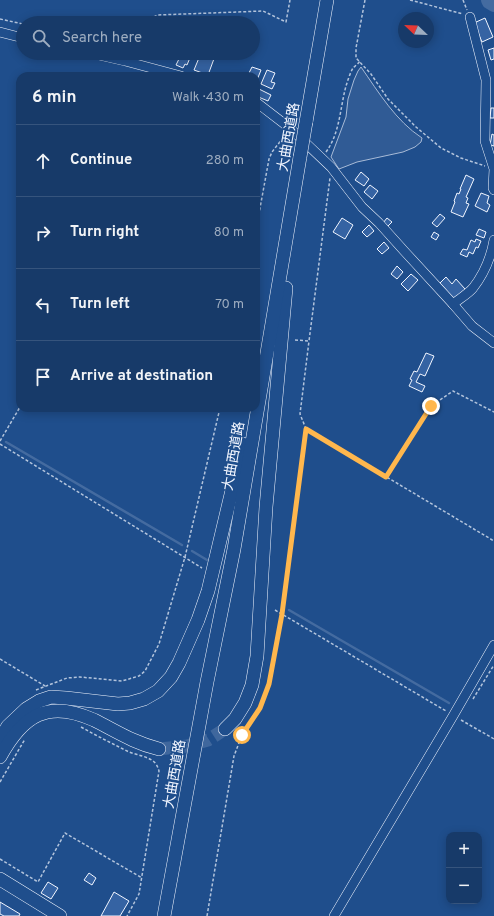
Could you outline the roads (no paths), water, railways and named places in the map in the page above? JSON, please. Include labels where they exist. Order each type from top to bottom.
[{"type":"highway","name":"大曲西道路","points":[[260,396],[327,0]]},
{"type":"highway","points":[[225,729],[235,719],[245,703],[252,685],[257,656],[266,507],[295,193]]},
{"type":"highway","points":[[260,374],[273,320]]},
{"type":"highway","points":[[0,739],[8,726],[26,708],[39,701],[51,697],[118,704],[130,703],[144,700],[158,691],[171,677],[179,663],[198,620],[208,591],[251,412]]},
{"type":"highway","name":"大曲西道路","points":[[164,916],[207,682],[234,549],[257,412]]},
{"type":"highway","points":[[0,756],[17,730],[31,718],[44,712],[58,711],[74,713],[94,720],[146,746],[158,748]]},
{"type":"highway","points":[[0,878],[60,916]]},
{"type":"street","points":[[470,16],[486,80],[485,141],[494,169],[494,190]]},
{"type":"street","points":[[0,32],[16,36]]},
{"type":"street","points":[[121,60],[166,72]]},
{"type":"street","points":[[260,105],[291,129],[331,167],[362,207],[379,223],[472,326],[494,343]]},
{"type":"street","points":[[453,304],[472,289],[489,260],[494,240]]},
{"type":"street","points":[[334,916],[494,645]]},
{"type":"waterway","points":[[488,0],[494,5]]},
{"type":"waterway","points":[[6,442],[182,545]]},
{"type":"waterway","points":[[192,551],[207,560]]},
{"type":"waterway","points":[[289,610],[449,703]]},
{"type":"tunnel","points":[[159,749],[187,746],[208,740],[225,729]]}]
